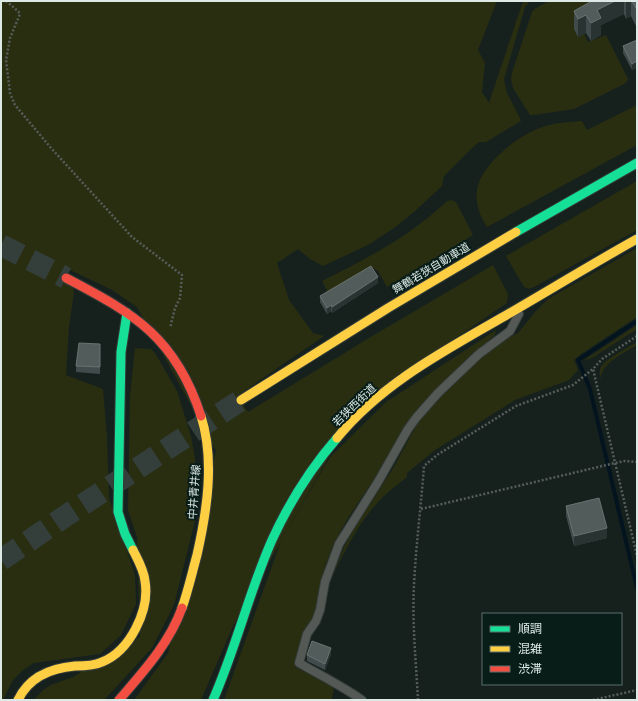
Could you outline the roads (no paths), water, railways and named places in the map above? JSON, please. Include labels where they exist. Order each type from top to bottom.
[{"type":"main road","name":"舞鶴若狭自動車道","points":[[241,400],[447,271],[637,163]]},
{"type":"main road","name":"若狭西街道","points":[[213,700],[233,652],[258,576],[273,537],[295,494],[310,470],[344,431],[383,393],[430,361],[637,239]]},
{"type":"main road","name":"中井青井線","points":[[66,278],[127,313],[162,343],[176,361],[188,381],[204,427],[209,454],[208,497],[205,522],[183,604],[174,627],[160,652],[119,700]]},
{"type":"main road","points":[[18,700],[28,684],[40,675],[68,666],[95,665],[107,660],[119,652],[138,623],[145,606],[147,587],[143,570],[127,540],[121,526],[118,512],[121,352],[127,313]]},
{"type":"lane","points":[[362,700],[345,688],[333,683],[299,663],[307,634],[316,621],[320,610],[324,582],[331,562],[342,539],[416,418],[438,393],[479,354],[510,331],[524,305]]},
{"type":"waterway","points":[[637,321],[578,360],[590,389],[637,588]]},
{"type":"tunnel","points":[[1,245],[66,278]]},
{"type":"tunnel","points":[[1,560],[241,400]]}]
